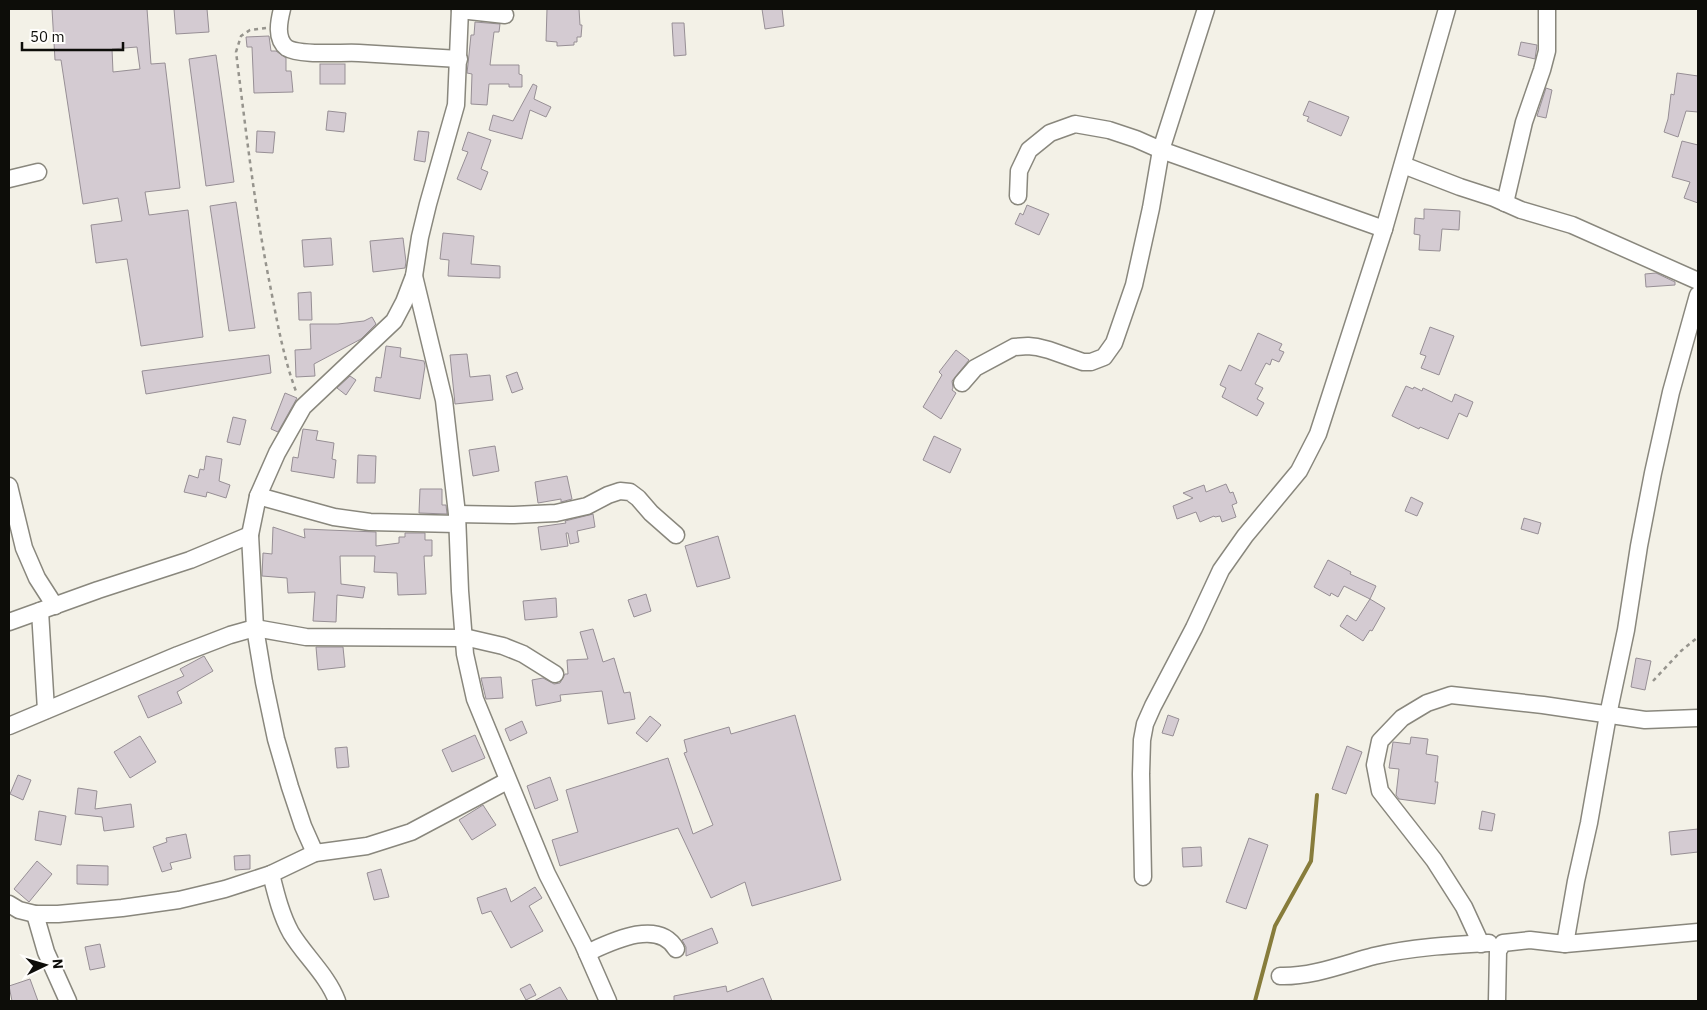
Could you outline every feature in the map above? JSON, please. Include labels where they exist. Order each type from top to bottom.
[{"type":"street","points":[[282,9],[278,26],[281,40],[287,48],[298,52],[358,53],[459,60]]},
{"type":"street","points":[[962,383],[975,368],[1014,347],[1028,346],[1049,350],[1083,362],[1091,362],[1104,358],[1114,343],[1134,285],[1151,208],[1161,150],[1206,9]]},
{"type":"street","points":[[1143,877],[1141,774],[1142,740],[1146,724],[1153,706],[1173,671],[1221,570],[1245,536],[1299,471],[1318,434],[1384,229],[1447,9]]},
{"type":"street","points":[[1505,203],[1524,122],[1547,51],[1547,9]]},
{"type":"street","points":[[315,853],[303,826],[276,739],[255,628],[250,535],[258,496],[277,453],[303,407],[394,321],[404,302],[414,276],[428,204],[456,105],[460,10],[505,15]]},
{"type":"street","points":[[1018,196],[1019,171],[1029,150],[1050,133],[1075,124],[1109,130],[1136,139],[1161,150],[1384,229]]},
{"type":"street","points":[[1403,165],[1521,210],[1572,225],[1698,281]]},
{"type":"street","points":[[9,179],[38,172]]},
{"type":"street","points":[[414,276],[444,400],[457,519],[465,654],[475,699],[507,781],[547,874],[587,953],[608,1001]]},
{"type":"street","points":[[1565,944],[1626,630],[1653,473],[1670,392],[1698,296]]},
{"type":"street","points":[[9,486],[24,548],[37,578],[47,609],[46,710]]},
{"type":"street","points":[[258,496],[334,517],[370,522],[556,513],[587,506],[620,491],[630,492],[638,498],[651,513],[676,535]]},
{"type":"street","points":[[9,622],[190,560],[250,535]]},
{"type":"street","points":[[9,726],[178,655],[230,635],[255,628],[306,637],[464,638],[523,654],[555,674]]},
{"type":"street","points":[[1481,944],[1464,907],[1434,860],[1380,791],[1375,765],[1380,741],[1402,718],[1428,703],[1451,695],[1543,705],[1645,720],[1698,718]]},
{"type":"street","points":[[9,904],[19,910],[35,914],[122,908],[179,900],[226,889],[271,874],[315,853],[367,846],[411,832],[507,781]]},
{"type":"street","points":[[271,874],[282,914],[291,933],[329,986],[337,1001]]},
{"type":"street","points":[[35,914],[46,952],[68,1001]]},
{"type":"street","points":[[1280,976],[1294,976],[1376,956],[1427,948],[1530,940],[1565,944],[1698,932]]},
{"type":"street","points":[[587,953],[611,942],[630,936],[646,934],[662,935],[672,942],[676,949]]},
{"type":"street","points":[[1497,1001],[1498,951],[1503,943]]},
{"type":"path","points":[[278,26],[250,30],[241,36],[236,52],[248,154],[264,253],[287,368],[303,407]]},
{"type":"path","points":[[1653,681],[1681,651],[1698,637]]},
{"type":"building","points":[[52,9],[147,9],[151,64],[165,63],[180,188],[145,192],[149,215],[188,210],[203,337],[141,346],[127,259],[96,263],[91,225],[122,221],[118,198],[83,204],[61,60],[55,60]],"holes":[[[137,47],[140,69],[113,72],[112,49]]]},
{"type":"building","points":[[174,9],[207,9],[209,32],[176,34]]},
{"type":"building","points":[[547,9],[579,9],[580,25],[582,25],[581,37],[577,37],[577,42],[574,42],[574,45],[557,46],[557,42],[546,41]]},
{"type":"building","points":[[762,9],[782,9],[784,26],[765,29]]},
{"type":"building","points":[[475,22],[500,24],[499,32],[494,32],[490,65],[519,65],[519,74],[522,75],[522,87],[509,87],[509,84],[489,84],[487,105],[471,104],[472,74],[467,73],[471,35],[474,35]]},
{"type":"building","points":[[672,23],[684,23],[686,55],[674,56]]},
{"type":"building","points":[[269,36],[271,51],[276,51],[286,58],[286,71],[291,71],[293,92],[254,93],[252,47],[247,47],[246,37]]},
{"type":"building","points":[[1521,42],[1537,45],[1535,59],[1518,55]]},
{"type":"building","points":[[216,55],[234,182],[206,186],[189,59]]},
{"type":"building","points":[[320,64],[345,64],[345,84],[320,84]]},
{"type":"building","points":[[1677,73],[1698,76],[1698,112],[1686,111],[1678,137],[1664,132],[1668,119],[1671,94],[1674,95]]},
{"type":"building","points":[[533,84],[537,86],[534,99],[551,107],[546,117],[530,110],[522,139],[489,130],[493,115],[513,121]]},
{"type":"building","points":[[1546,88],[1552,90],[1546,118],[1537,116]]},
{"type":"building","points":[[1309,101],[1349,117],[1341,136],[1307,121],[1309,117],[1303,115]]},
{"type":"building","points":[[328,111],[346,113],[344,132],[326,130]]},
{"type":"building","points":[[257,131],[275,132],[273,153],[256,152]]},
{"type":"building","points":[[418,131],[429,132],[425,162],[414,160]]},
{"type":"building","points":[[468,132],[491,140],[481,169],[488,172],[481,190],[457,179],[468,152],[462,150]]},
{"type":"building","points":[[1682,141],[1698,145],[1698,203],[1684,198],[1690,182],[1672,177]]},
{"type":"building","points":[[236,202],[255,328],[229,331],[210,206]]},
{"type":"building","points":[[1027,205],[1049,214],[1039,235],[1015,224],[1020,213],[1023,215]]},
{"type":"building","points":[[1424,209],[1460,211],[1459,230],[1442,229],[1440,251],[1419,250],[1420,235],[1414,234],[1415,218],[1424,219]]},
{"type":"building","points":[[443,233],[474,236],[471,264],[500,266],[500,278],[448,276],[449,260],[440,259]]},
{"type":"building","points":[[331,238],[333,265],[304,267],[302,240]]},
{"type":"building","points":[[403,238],[405,268],[373,272],[370,241]]},
{"type":"building","points":[[1656,273],[1675,282],[1675,285],[1646,287],[1645,274]]},
{"type":"building","points":[[311,292],[312,320],[299,320],[298,293]]},
{"type":"building","points":[[372,317],[376,324],[361,339],[314,364],[315,376],[296,377],[295,350],[311,349],[310,324],[338,324],[364,321]]},
{"type":"building","points":[[1430,327],[1454,336],[1439,375],[1421,368],[1426,356],[1420,354]]},
{"type":"building","points":[[1258,333],[1282,344],[1279,350],[1284,352],[1279,362],[1272,359],[1270,365],[1266,363],[1255,384],[1263,388],[1257,399],[1264,403],[1257,416],[1222,397],[1226,388],[1220,385],[1229,365],[1241,371]]},
{"type":"building","points":[[386,346],[401,348],[400,357],[424,361],[425,366],[420,399],[374,391],[376,377],[381,378]]},
{"type":"building","points":[[956,350],[969,360],[952,381],[952,390],[956,393],[941,419],[923,407],[942,375],[939,372]]},
{"type":"building","points":[[467,354],[470,377],[490,375],[493,400],[455,404],[450,355]]},
{"type":"building","points":[[269,355],[271,373],[146,394],[142,371]]},
{"type":"building","points":[[517,372],[523,389],[512,393],[506,376]]},
{"type":"building","points":[[350,376],[356,380],[346,395],[337,388]]},
{"type":"building","points":[[1406,386],[1422,391],[1423,388],[1452,402],[1455,394],[1473,402],[1467,417],[1459,413],[1448,439],[1420,427],[1419,429],[1392,416]]},
{"type":"building","points":[[285,393],[297,398],[278,432],[271,429]]},
{"type":"building","points":[[233,417],[246,420],[240,445],[227,442]]},
{"type":"building","points":[[303,429],[318,431],[316,440],[334,443],[332,459],[336,460],[334,478],[291,471],[293,457],[298,458]]},
{"type":"building","points":[[934,436],[961,449],[950,473],[923,460]]},
{"type":"building","points":[[495,446],[499,471],[473,476],[469,450]]},
{"type":"building","points":[[358,455],[376,456],[375,483],[357,483]]},
{"type":"building","points":[[206,456],[222,459],[219,481],[230,485],[226,498],[207,492],[206,497],[184,492],[189,475],[198,478],[200,469],[204,470]]},
{"type":"building","points":[[567,476],[572,499],[561,502],[561,499],[538,503],[535,482]]},
{"type":"building","points":[[1226,484],[1230,493],[1233,492],[1237,503],[1232,505],[1236,517],[1222,522],[1220,516],[1214,516],[1200,522],[1196,512],[1177,519],[1173,506],[1193,498],[1183,493],[1204,485],[1206,492]]},
{"type":"building","points":[[420,489],[442,489],[442,505],[446,505],[447,514],[419,513]]},
{"type":"building","points":[[1411,497],[1423,503],[1417,516],[1405,511]]},
{"type":"building","points":[[593,514],[595,527],[577,531],[579,542],[570,544],[568,533],[566,533],[568,546],[541,550],[538,527],[566,523],[565,521]]},
{"type":"building","points":[[1524,518],[1541,523],[1538,534],[1521,529]]},
{"type":"building","points":[[273,527],[305,538],[304,529],[376,532],[376,546],[399,543],[399,537],[405,537],[405,533],[425,533],[425,540],[432,540],[432,556],[424,556],[426,594],[398,595],[397,573],[374,572],[375,556],[340,556],[341,584],[365,587],[363,598],[337,595],[336,622],[313,621],[315,592],[288,593],[287,578],[262,576],[263,553],[272,554]]},
{"type":"building","points":[[718,536],[730,578],[697,587],[685,546]]},
{"type":"building","points":[[1328,560],[1351,572],[1350,574],[1376,586],[1370,599],[1344,586],[1338,597],[1331,593],[1330,596],[1314,587]]},
{"type":"building","points":[[646,594],[651,611],[634,617],[628,600]]},
{"type":"building","points":[[556,598],[557,617],[525,620],[523,601]]},
{"type":"building","points":[[1370,599],[1385,608],[1372,631],[1370,630],[1363,641],[1340,626],[1347,615],[1356,621]]},
{"type":"building","points":[[593,629],[603,662],[614,658],[624,693],[630,692],[635,719],[608,724],[602,691],[560,695],[561,701],[536,706],[532,680],[543,678],[554,684],[560,683],[565,674],[568,674],[567,660],[588,659],[580,632]]},
{"type":"building","points":[[316,647],[343,647],[345,667],[318,670]]},
{"type":"building","points":[[204,656],[213,671],[177,692],[182,703],[148,718],[138,696],[184,676],[180,669]]},
{"type":"building","points":[[1636,658],[1651,661],[1645,690],[1631,687]]},
{"type":"building","points":[[501,677],[503,698],[486,699],[481,678]]},
{"type":"building","points":[[795,715],[841,880],[752,906],[745,882],[711,898],[678,828],[560,866],[552,840],[578,832],[566,790],[668,758],[693,834],[713,825],[684,753],[687,752],[684,740],[729,727],[731,734]]},
{"type":"building","points":[[1168,715],[1179,719],[1173,736],[1162,733]]},
{"type":"building","points":[[650,716],[661,725],[647,742],[636,733]]},
{"type":"building","points":[[522,721],[527,733],[510,741],[505,729]]},
{"type":"building","points":[[475,735],[485,758],[452,772],[442,750]]},
{"type":"building","points":[[140,736],[156,762],[130,778],[114,752]]},
{"type":"building","points":[[1411,737],[1428,739],[1426,754],[1438,756],[1435,782],[1438,782],[1435,804],[1399,799],[1396,795],[1399,769],[1389,768],[1393,742],[1410,744]]},
{"type":"building","points":[[1347,746],[1362,752],[1346,794],[1332,789]]},
{"type":"building","points":[[347,747],[349,767],[337,768],[335,748]]},
{"type":"building","points":[[18,775],[31,780],[23,800],[10,794]]},
{"type":"building","points":[[550,777],[558,800],[535,809],[527,786]]},
{"type":"building","points":[[78,788],[97,791],[95,809],[131,804],[134,827],[104,831],[102,817],[75,814]]},
{"type":"building","points":[[483,805],[496,825],[472,840],[459,820]]},
{"type":"building","points":[[39,811],[66,816],[61,845],[35,840]]},
{"type":"building","points":[[1482,811],[1495,814],[1492,831],[1479,829]]},
{"type":"building","points":[[1698,829],[1698,852],[1671,855],[1669,832]]},
{"type":"building","points":[[186,834],[191,858],[170,863],[172,869],[162,872],[153,847],[167,842],[166,838]]},
{"type":"building","points":[[1249,838],[1268,845],[1246,909],[1226,902]]},
{"type":"building","points":[[1201,847],[1202,866],[1183,867],[1182,848]]},
{"type":"building","points":[[250,855],[250,869],[235,870],[234,856]]},
{"type":"building","points":[[37,861],[52,874],[29,902],[14,889]]},
{"type":"building","points":[[77,865],[108,866],[108,885],[77,884]]},
{"type":"building","points":[[381,869],[389,897],[374,900],[367,873]]},
{"type":"building","points":[[535,887],[542,898],[529,906],[543,931],[511,948],[491,911],[482,914],[477,898],[506,888],[511,902]]},
{"type":"building","points":[[712,928],[718,943],[686,956],[686,947],[682,940]]},
{"type":"building","points":[[100,944],[105,967],[90,970],[85,947]]},
{"type":"building","points":[[763,978],[772,1001],[674,1001],[674,996],[726,986],[727,992]]},
{"type":"building","points":[[30,979],[38,1001],[12,1001],[9,986]]},
{"type":"building","points":[[530,984],[536,995],[526,1000],[520,989]]},
{"type":"building","points":[[560,987],[568,1001],[534,1001]]},
{"type":"waterway","points":[[1255,1001],[1275,926],[1311,861],[1317,795]]}]
